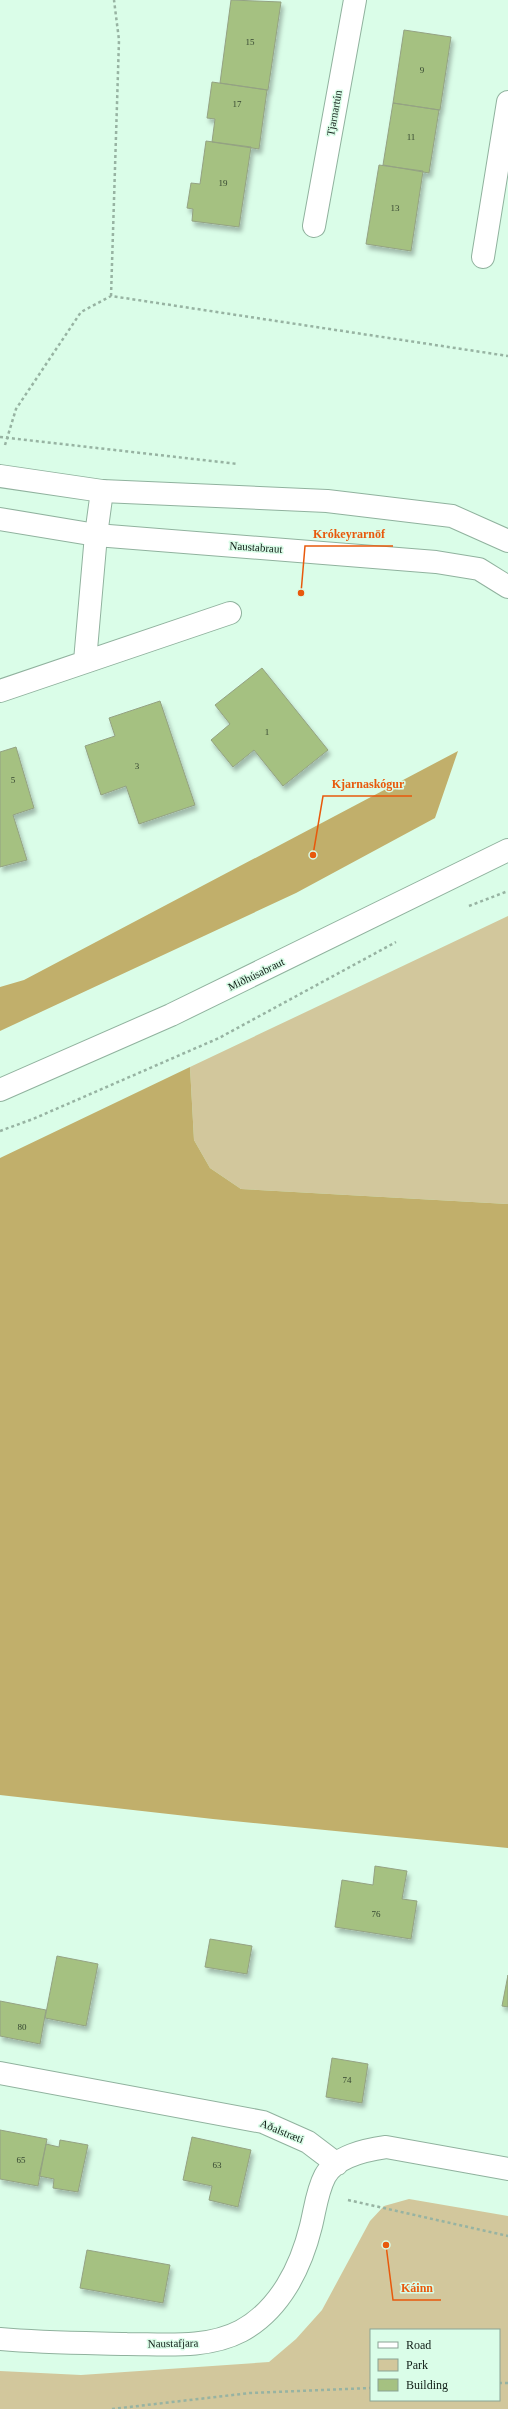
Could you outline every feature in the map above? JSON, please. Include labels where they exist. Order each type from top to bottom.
[{"type":"street","name":"Tjarnartún","points":[[314,226],[355,0]]},
{"type":"street","points":[[483,257],[508,102]]},
{"type":"street","points":[[0,476],[102,491],[327,502],[452,516],[508,541]]},
{"type":"street","points":[[85,661],[96,535],[102,491]]},
{"type":"street","name":"Naustabraut","points":[[0,519],[96,535],[436,562],[479,569],[508,587]]},
{"type":"street","points":[[0,691],[230,613]]},
{"type":"street","name":"Miðhúsabraut","points":[[0,1090],[171,1015],[508,850]]},
{"type":"street","name":"Aðalstræti","points":[[0,2073],[263,2122],[308,2142],[337,2164]]},
{"type":"street","points":[[337,2164],[358,2153],[386,2147],[508,2169]]},
{"type":"street","name":"Naustafjara","points":[[0,2339],[41,2343],[199,2344],[240,2332],[260,2317],[278,2299],[297,2271],[306,2247],[319,2194],[326,2176],[337,2164]]},
{"type":"path","points":[[111,296],[119,40],[114,0]]},
{"type":"path","points":[[3,451],[16,409],[80,312],[111,296],[508,356]]},
{"type":"path","points":[[0,437],[7,438]]},
{"type":"path","points":[[468,907],[508,891]]},
{"type":"path","points":[[0,1131],[33,1119],[219,1038],[399,940]]},
{"type":"path","points":[[319,2194],[508,2236]]},
{"type":"path","points":[[112,2409],[250,2393],[370,2388]]},
{"type":"green space","points":[[508,916],[508,1204],[241,1189],[210,1168],[194,1140],[190,1067]]},
{"type":"green space","points":[[409,2199],[508,2216],[508,2409],[0,2409],[0,2371],[81,2375],[269,2362],[296,2339],[322,2310],[370,2221],[384,2206]]},
{"type":"shaded area","points":[[458,751],[435,818],[296,893],[0,1031],[0,987],[24,980]]},
{"type":"shaded area","points":[[190,1067],[194,1140],[210,1168],[241,1189],[508,1204],[508,1848],[213,1819],[0,1795],[0,1158]]},
{"type":"building","points":[[231,0],[281,2],[268,90],[220,83]]},
{"type":"building","points":[[404,30],[451,37],[440,110],[393,103]]},
{"type":"building","points":[[212,82],[267,90],[259,149],[212,142],[215,119],[207,118]]},
{"type":"building","points":[[393,103],[439,110],[429,173],[383,165]]},
{"type":"building","points":[[206,141],[251,147],[239,227],[192,221],[193,209],[187,208],[191,183],[200,184]]},
{"type":"building","points":[[379,165],[423,171],[411,251],[366,244]]},
{"type":"building","points":[[262,668],[328,750],[283,786],[254,750],[233,767],[211,740],[230,724],[215,705]]},
{"type":"building","points":[[160,701],[195,805],[139,824],[126,786],[101,795],[85,746],[115,736],[109,718]]},
{"type":"building","points":[[16,747],[34,808],[13,815],[27,860],[0,867],[0,752]]},
{"type":"building","points":[[375,1866],[407,1871],[402,1899],[417,1901],[411,1939],[335,1927],[342,1880],[373,1885]]},
{"type":"building","points":[[210,1939],[252,1946],[247,1974],[205,1967]]},
{"type":"building","points":[[57,1956],[98,1964],[86,2026],[45,2018]]},
{"type":"building","points":[[508,1975],[508,2007],[502,2006]]},
{"type":"building","points":[[0,2001],[46,2010],[40,2044],[0,2036]]},
{"type":"building","points":[[332,2058],[368,2064],[362,2103],[326,2097]]},
{"type":"building","points":[[0,2130],[47,2139],[38,2186],[0,2179]]},
{"type":"building","points":[[192,2137],[251,2150],[238,2207],[209,2200],[212,2186],[183,2180]]},
{"type":"building","points":[[60,2140],[88,2145],[78,2192],[53,2188],[54,2179],[39,2176],[46,2144],[59,2147]]},
{"type":"building","points":[[87,2250],[170,2265],[163,2303],[80,2288]]},
{"type":"place","name":"Krókeyrarnöf","points":[[301,593]]},
{"type":"place","name":"Kjarnaskógur","points":[[313,855]]},
{"type":"place","name":"Káinn","points":[[386,2245]]}]
